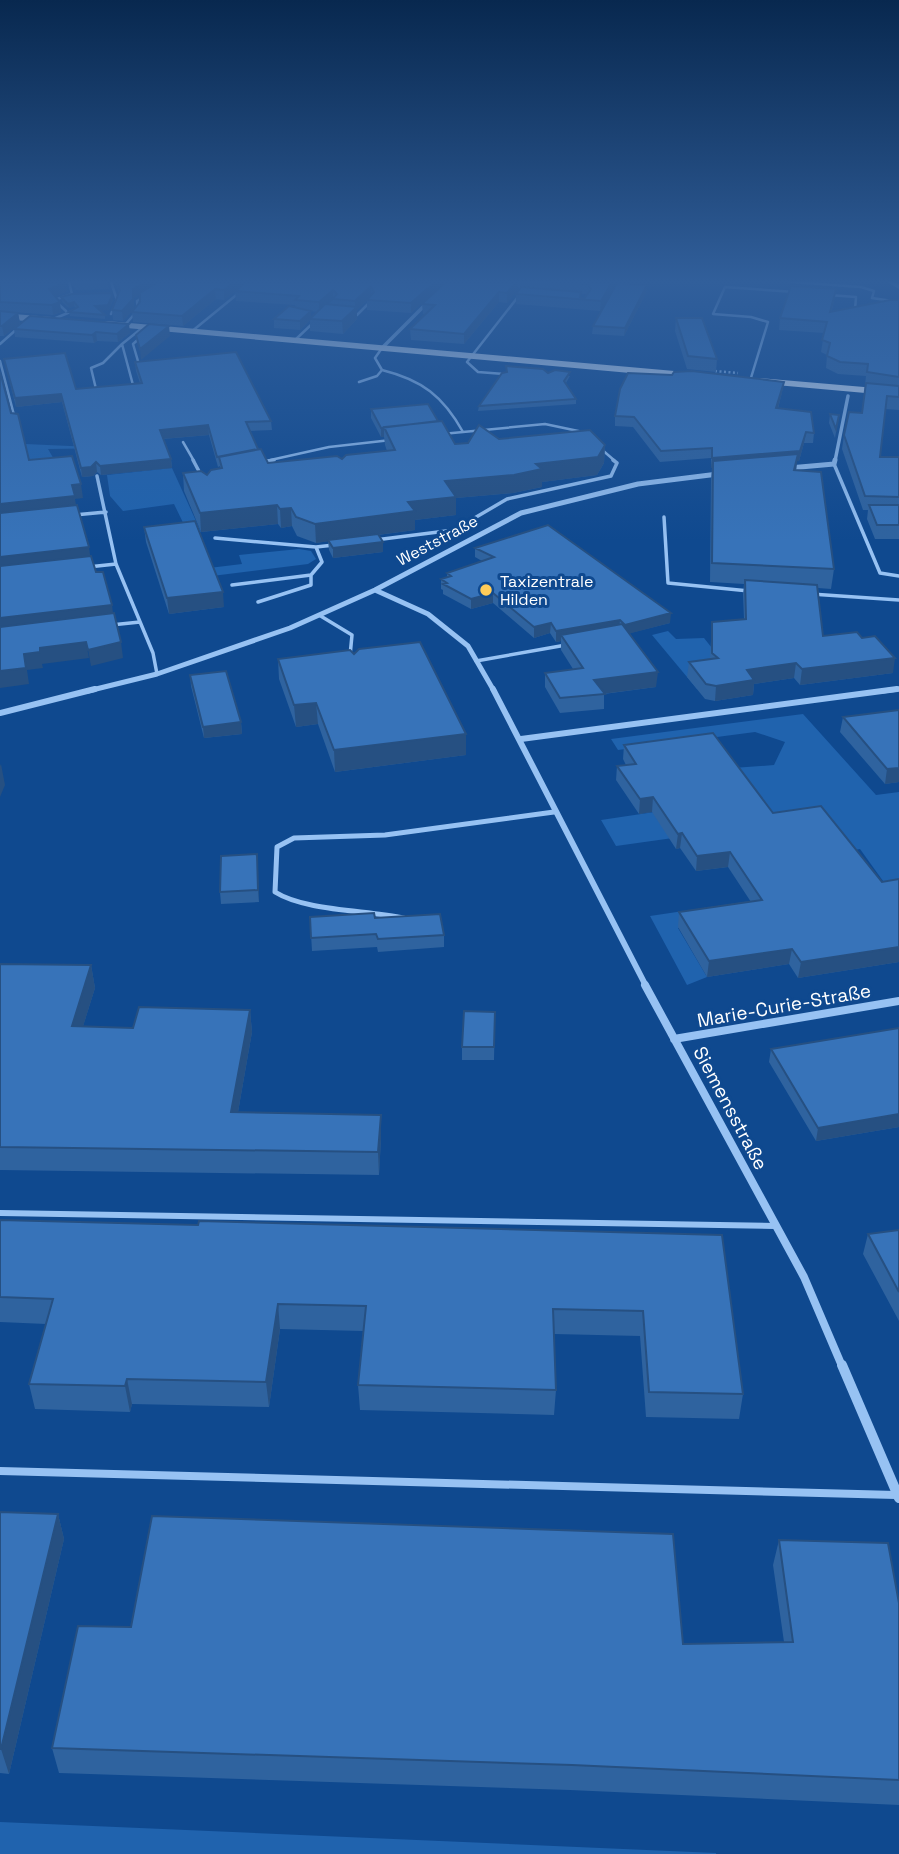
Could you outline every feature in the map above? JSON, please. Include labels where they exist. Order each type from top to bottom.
[{"type":"main road","points":[[585,369],[709,377]]},
{"type":"main road","points":[[736,379],[899,393]]},
{"type":"street","points":[[780,469],[834,464],[848,396]]},
{"type":"street","name":"Weststraße","points":[[0,713],[157,674],[320,615],[375,590],[521,513],[638,484],[727,474]]},
{"type":"street","name":"Siemensstraße","points":[[375,590],[428,614],[468,646],[521,739],[554,811],[804,1277],[898,1497]]},
{"type":"street","points":[[521,739],[899,690]]},
{"type":"street","name":"Marie-Curie-Straße","points":[[674,1039],[899,1001]]},
{"type":"lane","points":[[2,369],[17,426]]},
{"type":"lane","points":[[91,369],[96,388],[109,390]]},
{"type":"lane","points":[[122,389],[133,385],[129,369]]},
{"type":"lane","points":[[474,369],[478,372],[504,374]]},
{"type":"lane","points":[[750,381],[754,369]]},
{"type":"lane","points":[[359,382],[377,376],[382,370],[414,378],[438,391],[463,432]]},
{"type":"lane","points":[[372,540],[454,530],[507,499],[611,476],[617,464],[583,432],[545,424],[436,435]]},
{"type":"lane","points":[[262,463],[329,447],[396,439]]},
{"type":"lane","points":[[183,442],[204,482]]},
{"type":"lane","points":[[329,447],[333,456]]},
{"type":"lane","points":[[834,464],[880,573],[899,576]]},
{"type":"lane","points":[[201,475],[211,473]]},
{"type":"lane","points":[[97,476],[116,564],[140,622],[157,674]]},
{"type":"lane","points":[[64,517],[106,512]]},
{"type":"lane","points":[[854,514],[865,514]]},
{"type":"lane","points":[[664,517],[668,583],[755,591]]},
{"type":"lane","points":[[215,538],[316,547],[344,544]]},
{"type":"lane","points":[[258,602],[303,590],[311,585],[311,575],[322,562],[316,547]]},
{"type":"lane","points":[[77,568],[116,564]]},
{"type":"lane","points":[[232,584],[311,575]]},
{"type":"lane","points":[[807,594],[899,600]]},
{"type":"lane","points":[[320,615],[352,635],[350,657],[353,663]]},
{"type":"lane","points":[[106,626],[140,622]]},
{"type":"lane","points":[[476,662],[567,644]]},
{"type":"lane","points":[[405,918],[348,908],[303,905],[285,900],[275,892],[277,847],[295,838],[385,835],[554,811]]},
{"type":"lane","points":[[0,1213],[775,1226]]},
{"type":"lane","points":[[0,1471],[898,1497]]},
{"type":"shaded area","points":[[25,444],[115,448],[48,449],[55,461],[30,464]]},
{"type":"shaded area","points":[[172,468],[201,532],[190,537],[174,504],[123,511],[110,496],[107,475]]},
{"type":"shaded area","points":[[299,549],[311,551],[316,559],[308,564],[212,576],[209,568],[242,564],[239,555]]},
{"type":"shaded area","points":[[668,631],[676,639],[704,638],[731,672],[697,689],[652,635]]},
{"type":"shaded area","points":[[803,714],[876,795],[899,792],[899,894],[678,928],[707,977],[687,985],[650,916],[883,881],[860,849],[843,852],[673,838],[616,846],[601,820],[748,798],[733,768],[774,765],[785,742],[755,732],[618,750],[611,739]]},
{"type":"shaded area","points":[[0,1822],[716,1853],[716,1854],[0,1854]]},
{"type":"building","points":[[7,369],[70,369],[76,389],[142,383],[137,369],[244,369],[271,421],[246,422],[258,449],[217,457],[208,425],[160,430],[171,459],[100,466],[96,462],[91,467],[81,468],[61,394],[15,398]]},
{"type":"building","points":[[506,369],[543,369],[548,373],[555,370],[570,372],[564,381],[576,399],[479,406],[502,373],[507,372]]},
{"type":"building","points":[[867,369],[899,369],[899,377],[867,372]]},
{"type":"building","points":[[692,371],[784,382],[776,408],[811,412],[814,433],[806,432],[800,451],[712,458],[712,448],[661,451],[634,417],[615,416],[620,389],[628,373],[672,375],[674,372]]},
{"type":"building","points":[[0,372],[11,413],[18,414],[29,460],[72,456],[81,484],[72,485],[75,496],[0,504]]},
{"type":"building","points":[[866,383],[899,386],[899,397],[887,396],[880,457],[899,457],[899,497],[865,496],[844,435],[849,412],[862,413]]},
{"type":"building","points":[[428,404],[438,421],[381,428],[371,409]]},
{"type":"building","points":[[830,414],[839,415],[836,429]]},
{"type":"building","points":[[442,421],[455,444],[468,443],[479,425],[499,439],[590,430],[605,445],[598,457],[536,464],[542,469],[514,475],[445,481],[456,497],[408,502],[415,511],[315,524],[296,517],[291,508],[280,509],[277,505],[200,513],[183,473],[201,471],[207,475],[211,470],[222,468],[219,457],[261,449],[268,463],[337,456],[342,459],[346,455],[395,450],[384,427]]},
{"type":"building","points":[[798,454],[794,470],[821,472],[834,569],[712,563],[713,461]]},
{"type":"building","points":[[77,505],[89,547],[0,557],[0,513]]},
{"type":"building","points":[[869,505],[899,505],[899,525],[877,525]]},
{"type":"building","points":[[195,521],[223,592],[167,598],[144,527]]},
{"type":"building","points":[[548,525],[671,613],[625,625],[620,620],[556,631],[551,623],[534,627],[493,593],[471,599],[443,584],[447,583],[441,579],[451,576],[447,573],[494,557],[475,548]]},
{"type":"building","points":[[378,534],[383,542],[333,548],[328,540]]},
{"type":"building","points":[[91,556],[96,572],[103,572],[112,605],[0,618],[0,566]]},
{"type":"building","points":[[745,580],[817,585],[823,636],[857,632],[862,638],[875,636],[895,658],[802,669],[796,663],[747,670],[754,680],[716,686],[706,684],[689,662],[718,658],[712,653],[712,622],[746,619]]},
{"type":"building","points":[[114,613],[121,642],[88,650],[86,642],[40,648],[40,652],[24,654],[26,668],[0,671],[0,627]]},
{"type":"building","points":[[622,624],[658,672],[594,680],[605,694],[560,698],[545,673],[583,668],[561,635]]},
{"type":"building","points":[[420,642],[466,734],[334,750],[316,703],[294,705],[278,659],[350,650],[354,654],[359,649]]},
{"type":"building","points":[[226,671],[241,722],[203,727],[190,675]]},
{"type":"building","points":[[899,710],[899,768],[887,769],[843,717]]},
{"type":"building","points":[[713,733],[773,813],[821,806],[882,882],[899,879],[899,947],[801,962],[792,949],[709,961],[679,912],[762,900],[730,852],[697,856],[653,797],[640,799],[617,766],[636,764],[624,745]]},
{"type":"building","points":[[257,854],[258,890],[220,892],[221,856]]},
{"type":"building","points":[[374,913],[375,918],[440,914],[444,935],[378,939],[376,934],[311,938],[310,917]]},
{"type":"building","points":[[0,964],[91,965],[72,1026],[133,1028],[139,1007],[250,1010],[231,1112],[381,1115],[378,1152],[0,1147]]},
{"type":"building","points":[[464,1011],[495,1012],[494,1047],[462,1047]]},
{"type":"building","points":[[899,1028],[899,1114],[818,1128],[771,1049]]},
{"type":"building","points":[[0,1220],[198,1225],[199,1221],[722,1235],[743,1394],[649,1392],[643,1311],[553,1309],[556,1390],[358,1385],[366,1306],[278,1304],[266,1382],[127,1379],[125,1386],[29,1384],[53,1299],[0,1297]]},
{"type":"building","points":[[899,1230],[899,1292],[868,1234]]},
{"type":"building","points":[[0,1512],[58,1514],[1,1749],[0,1749]]},
{"type":"building","points":[[152,1516],[673,1534],[683,1644],[793,1642],[779,1540],[888,1543],[899,1603],[899,1780],[572,1765],[52,1748],[78,1626],[131,1627]]},
{"type":"place","name":"Taxizentrale Hilden","points":[[486,590]]}]
